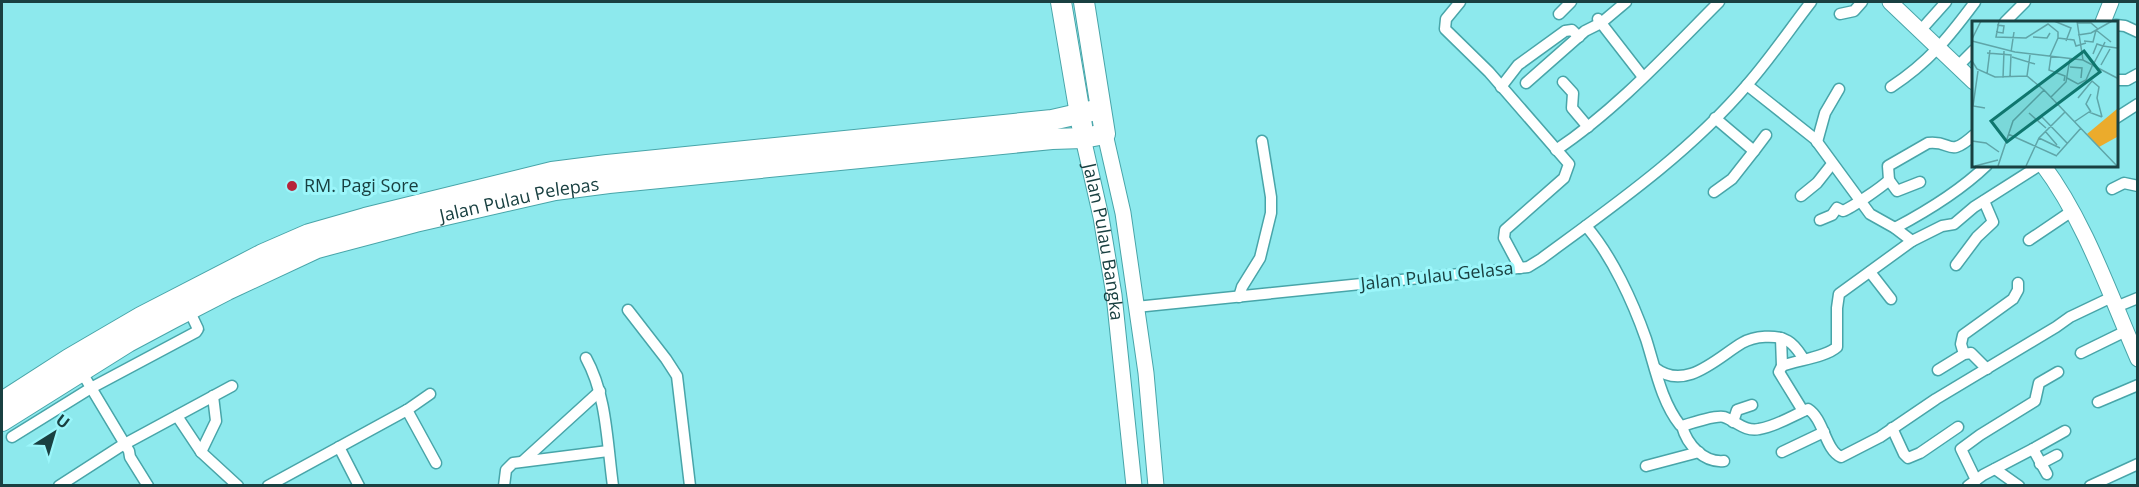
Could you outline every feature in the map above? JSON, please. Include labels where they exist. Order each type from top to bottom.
[{"type":"highway","name":"Jalan Pulau Bangka","points":[[1061,2],[1083,138]]},
{"type":"highway","name":"Jalan Pulau Bangka","points":[[1084,2],[1105,134]]},
{"type":"highway","name":"Jalan Pulau Pelepas","points":[[7,429],[78,373],[167,321],[263,254],[309,234],[364,218],[552,172],[1052,120],[1101,110]]},
{"type":"highway","name":"Jalan Pulau Pelepas","points":[[2,402],[101,340],[224,283],[317,248],[415,222],[555,190],[1105,134]]},
{"type":"main road","points":[[1890,2],[1972,80]]},
{"type":"main road","points":[[2108,21],[2111,2]]},
{"type":"main road","name":"Jalan Pulau Bangka","points":[[1105,134],[1123,213],[1146,374],[1156,486]]},
{"type":"main road","name":"Jalan Pulau Bangka","points":[[1083,138],[1101,217],[1114,295],[1134,486]]},
{"type":"main road","points":[[2043,166],[2072,212],[2138,359]]},
{"type":"street","points":[[1460,2],[1446,18],[1445,29],[1501,87],[1569,164],[1564,178],[1505,230],[1504,238],[1520,268]]},
{"type":"street","points":[[1559,14],[1571,2]]},
{"type":"street","points":[[1619,2],[1599,18],[1643,77]]},
{"type":"street","points":[[1526,83],[1579,37],[1601,23],[1626,2]]},
{"type":"street","points":[[1556,150],[1587,127],[1643,77],[1719,2]]},
{"type":"street","name":"Jalan Pulau Gelasa","points":[[1136,307],[1528,267],[1649,179],[1715,118],[1747,85],[1811,2]]},
{"type":"street","points":[[1840,14],[1854,11],[1862,2]]},
{"type":"street","points":[[1920,31],[1946,2]]},
{"type":"street","points":[[1892,87],[1919,67],[1939,48],[1976,2]]},
{"type":"street","points":[[2005,21],[2025,2]]},
{"type":"street","points":[[2118,25],[2138,32]]},
{"type":"street","points":[[1501,87],[1518,65],[1565,31],[1572,30],[1579,37]]},
{"type":"street","points":[[1958,66],[1972,52]]},
{"type":"street","points":[[2118,80],[2127,80],[2138,74]]},
{"type":"street","points":[[1563,82],[1573,93],[1572,108],[1587,127]]},
{"type":"street","points":[[1747,85],[1817,142],[1870,214],[1912,241]]},
{"type":"street","points":[[1817,142],[1826,113],[1839,89]]},
{"type":"street","points":[[2118,117],[2138,104]]},
{"type":"street","points":[[1715,118],[1754,151]]},
{"type":"street","points":[[1714,192],[1732,179],[1766,135]]},
{"type":"street","points":[[1920,182],[1897,191],[1889,180],[1888,166],[1928,143],[1933,142],[1953,148],[1961,147],[1972,137]]},
{"type":"street","points":[[1239,297],[1242,287],[1260,258],[1271,213],[1271,197],[1262,141]]},
{"type":"street","points":[[1801,196],[1818,183],[1832,164]]},
{"type":"street","points":[[1895,228],[1952,194],[1987,166]]},
{"type":"street","points":[[1782,366],[1803,358],[1824,354],[1837,347],[1839,294],[1912,241],[1942,226],[1954,224],[1984,201],[2040,166]]},
{"type":"street","points":[[1820,220],[1832,215],[1837,208],[1845,211],[1889,180]]},
{"type":"street","points":[[2112,189],[2124,183],[2138,186]]},
{"type":"street","points":[[1956,266],[1977,237],[1993,222],[1984,201]]},
{"type":"street","points":[[2029,240],[2072,212]]},
{"type":"street","points":[[1586,226],[1609,257],[1636,314],[1668,405],[1682,426],[1684,434],[1709,460],[1725,461]]},
{"type":"street","points":[[1870,272],[1891,299]]},
{"type":"street","points":[[1964,354],[1961,344],[1963,335],[2013,299],[2018,290],[2018,283]]},
{"type":"street","points":[[1682,426],[1726,417],[1740,426],[1758,430],[1785,421],[1808,409],[1814,414],[1835,454],[1841,457],[1880,437],[2070,317],[2112,299],[2138,298]]},
{"type":"street","points":[[628,310],[677,376],[690,486]]},
{"type":"street","points":[[167,321],[184,339]]},
{"type":"street","points":[[7,429],[88,390],[172,346],[198,329],[167,321]]},
{"type":"street","points":[[167,321],[172,346]]},
{"type":"street","points":[[156,354],[167,321]]},
{"type":"street","points":[[2081,353],[2126,332]]},
{"type":"street","points":[[1655,368],[1670,376],[1696,372],[1718,361],[1743,342],[1763,337],[1789,341],[1803,358]]},
{"type":"street","points":[[1781,338],[1782,366],[1779,373],[1803,411]]},
{"type":"street","points":[[128,342],[140,361]]},
{"type":"street","points":[[1938,370],[1964,354],[1971,353],[1987,369]]},
{"type":"street","points":[[586,358],[600,391],[613,486]]},
{"type":"street","points":[[2058,372],[2037,386],[2035,401],[1961,449],[1972,483],[2064,431]]},
{"type":"street","points":[[78,373],[148,486]]},
{"type":"street","points":[[2098,402],[2138,385]]},
{"type":"street","points":[[58,486],[74,482],[123,445],[232,386]]},
{"type":"street","points":[[523,461],[600,391]]},
{"type":"street","points":[[270,485],[407,410],[430,394]]},
{"type":"street","points":[[201,452],[216,421],[213,396]]},
{"type":"street","points":[[1733,422],[1737,410],[1752,405]]},
{"type":"street","points":[[407,410],[436,463]]},
{"type":"street","points":[[177,416],[201,452],[238,486]]},
{"type":"street","points":[[1892,428],[1908,458],[1920,453],[1958,427]]},
{"type":"street","points":[[1782,452],[1824,432]]},
{"type":"street","points":[[339,447],[358,486]]},
{"type":"street","points":[[2033,449],[2047,474]]},
{"type":"street","points":[[504,486],[508,466],[523,461],[608,452]]},
{"type":"street","points":[[1646,466],[1699,452]]},
{"type":"street","points":[[2040,464],[2057,455]]},
{"type":"street","points":[[2090,486],[2138,464]]},
{"type":"street","points":[[1995,469],[2019,486]]},
{"type":"place","name":"RM. Pagi Sore","points":[[292,186]]}]
